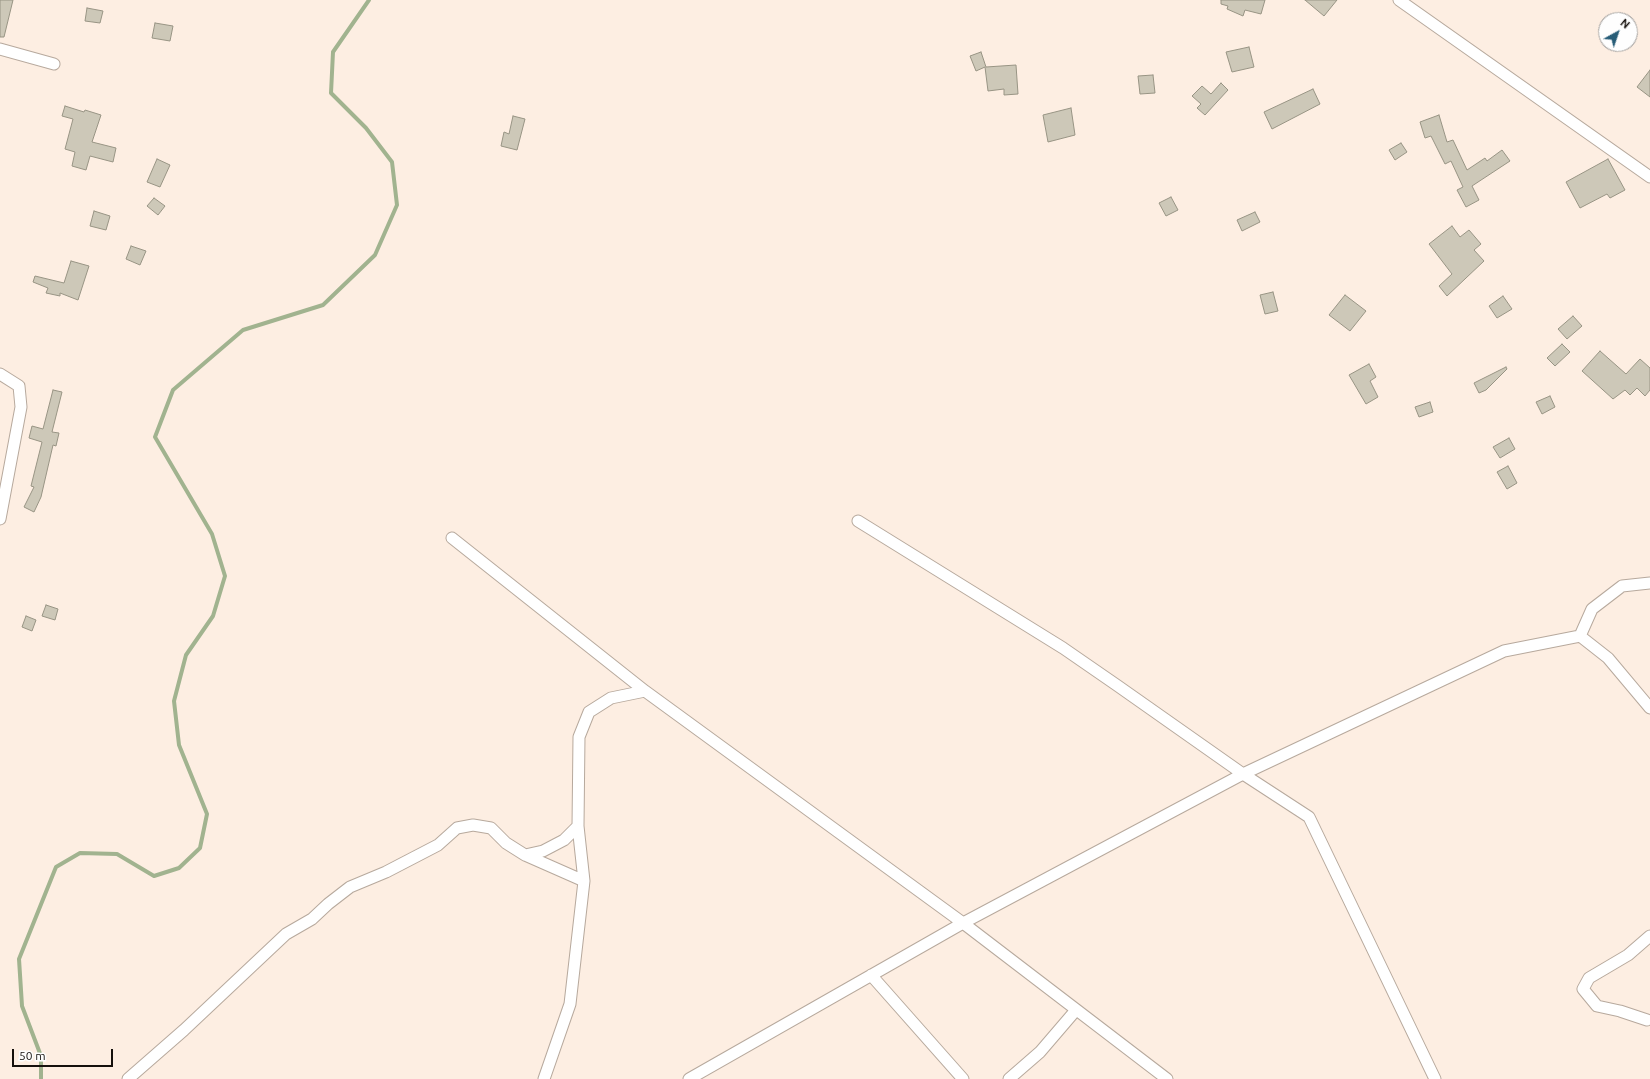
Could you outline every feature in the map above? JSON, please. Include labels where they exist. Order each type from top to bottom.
[{"type":"street","points":[[1399,0],[1650,177]]},
{"type":"street","points":[[0,49],[54,64]]},
{"type":"street","points":[[0,374],[19,386],[21,407],[0,519]]},
{"type":"street","points":[[858,521],[1062,648],[1243,774],[1309,817],[1435,1079]]},
{"type":"street","points":[[452,538],[645,691],[963,923],[1167,1079]]},
{"type":"street","points":[[1580,636],[1592,609],[1622,586],[1650,583]]},
{"type":"street","points":[[689,1079],[963,923],[1243,774],[1504,651],[1580,636],[1608,658],[1650,708]]},
{"type":"street","points":[[544,1079],[570,1004],[584,882],[578,826],[579,737],[589,712],[611,698],[645,691]]},
{"type":"street","points":[[128,1079],[184,1030],[286,934],[312,919],[350,887],[386,872],[438,845],[457,828],[473,825],[491,828],[506,843],[525,855],[584,882]]},
{"type":"street","points":[[525,855],[543,850],[564,840],[578,826]]},
{"type":"street","points":[[1649,1022],[1597,1006],[1582,989],[1589,978],[1628,955],[1650,936]]},
{"type":"street","points":[[871,975],[963,1079]]},
{"type":"street","points":[[1009,1079],[1040,1052],[1076,1010]]},
{"type":"building","points":[[0,0],[13,0],[4,37],[0,37]]},
{"type":"building","points":[[1221,0],[1265,0],[1261,14],[1245,10],[1243,16],[1227,9],[1228,6],[1221,4]]},
{"type":"building","points":[[1305,0],[1337,0],[1324,16]]},
{"type":"building","points":[[87,8],[103,11],[100,23],[85,21]]},
{"type":"building","points":[[155,23],[173,26],[170,41],[152,38]]},
{"type":"building","points":[[1249,47],[1254,67],[1232,72],[1226,52]]},
{"type":"building","points":[[981,52],[986,67],[1016,65],[1018,94],[1004,95],[1004,89],[988,91],[985,67],[976,71],[970,56]]},
{"type":"building","points":[[1650,70],[1650,97],[1637,87]]},
{"type":"building","points":[[1153,75],[1155,93],[1140,94],[1138,76]]},
{"type":"building","points":[[1221,83],[1228,90],[1205,115],[1197,108],[1201,104],[1192,96],[1202,86],[1211,94]]},
{"type":"building","points":[[1313,89],[1320,104],[1272,129],[1264,112]]},
{"type":"building","points":[[65,106],[84,112],[85,110],[101,115],[92,142],[116,148],[113,162],[90,156],[86,170],[72,166],[75,152],[65,149],[73,119],[62,116]]},
{"type":"building","points":[[1071,108],[1075,135],[1048,142],[1043,115]]},
{"type":"building","points":[[1439,115],[1447,142],[1453,140],[1467,170],[1485,158],[1487,161],[1502,150],[1510,161],[1472,186],[1479,200],[1466,207],[1457,190],[1463,187],[1451,161],[1445,164],[1431,136],[1425,138],[1420,122]]},
{"type":"building","points":[[513,116],[525,119],[517,150],[501,146],[504,132],[509,134]]},
{"type":"building","points":[[1401,143],[1407,152],[1395,160],[1389,150]]},
{"type":"building","points":[[157,159],[170,165],[160,187],[147,182]]},
{"type":"building","points":[[1608,159],[1625,190],[1610,198],[1607,194],[1580,208],[1566,182]]},
{"type":"building","points":[[1171,197],[1178,210],[1166,216],[1159,203]]},
{"type":"building","points":[[154,198],[165,206],[158,215],[147,206]]},
{"type":"building","points":[[94,211],[110,216],[106,230],[90,226]]},
{"type":"building","points":[[1255,212],[1260,222],[1242,231],[1237,220]]},
{"type":"building","points":[[1452,226],[1460,237],[1469,230],[1481,244],[1474,250],[1484,261],[1447,296],[1439,286],[1452,274],[1429,244]]},
{"type":"building","points":[[131,246],[146,251],[140,265],[126,259]]},
{"type":"building","points":[[71,261],[89,266],[78,300],[60,293],[60,296],[46,293],[48,288],[33,282],[35,276],[64,283]]},
{"type":"building","points":[[1273,292],[1278,311],[1265,314],[1260,295]]},
{"type":"building","points":[[1345,295],[1366,311],[1350,331],[1329,315]]},
{"type":"building","points":[[1503,296],[1512,309],[1497,318],[1489,306]]},
{"type":"building","points":[[1573,316],[1582,326],[1567,339],[1558,329]]},
{"type":"building","points":[[1562,344],[1570,352],[1555,366],[1547,358]]},
{"type":"building","points":[[1600,351],[1626,374],[1640,359],[1650,368],[1650,390],[1645,396],[1637,388],[1630,395],[1625,390],[1613,399],[1582,371]]},
{"type":"building","points":[[1369,364],[1376,377],[1370,381],[1378,397],[1366,404],[1349,375]]},
{"type":"building","points":[[1506,367],[1507,369],[1486,390],[1479,393],[1474,383]]},
{"type":"building","points":[[53,390],[62,392],[52,432],[59,433],[56,446],[53,445],[41,497],[34,512],[24,507],[34,487],[31,486],[42,442],[29,438],[32,426],[43,429]]},
{"type":"building","points":[[1550,396],[1555,407],[1542,414],[1536,402]]},
{"type":"building","points":[[1430,402],[1433,412],[1419,417],[1415,407]]},
{"type":"building","points":[[1509,438],[1515,449],[1500,458],[1493,447]]},
{"type":"building","points":[[1508,466],[1517,483],[1507,489],[1497,472]]},
{"type":"building","points":[[46,605],[58,609],[55,620],[42,616]]},
{"type":"building","points":[[26,616],[36,620],[32,631],[22,627]]},
{"type":"waterway","points":[[41,1079],[41,1056],[22,1006],[19,959],[56,867],[80,853],[117,854],[154,876],[179,868],[200,848],[207,814],[179,745],[174,701],[186,655],[213,616],[225,576],[212,534],[155,437],[173,390],[243,330],[323,305],[375,255],[397,205],[392,162],[366,128],[331,93],[333,52],[369,0]]}]
